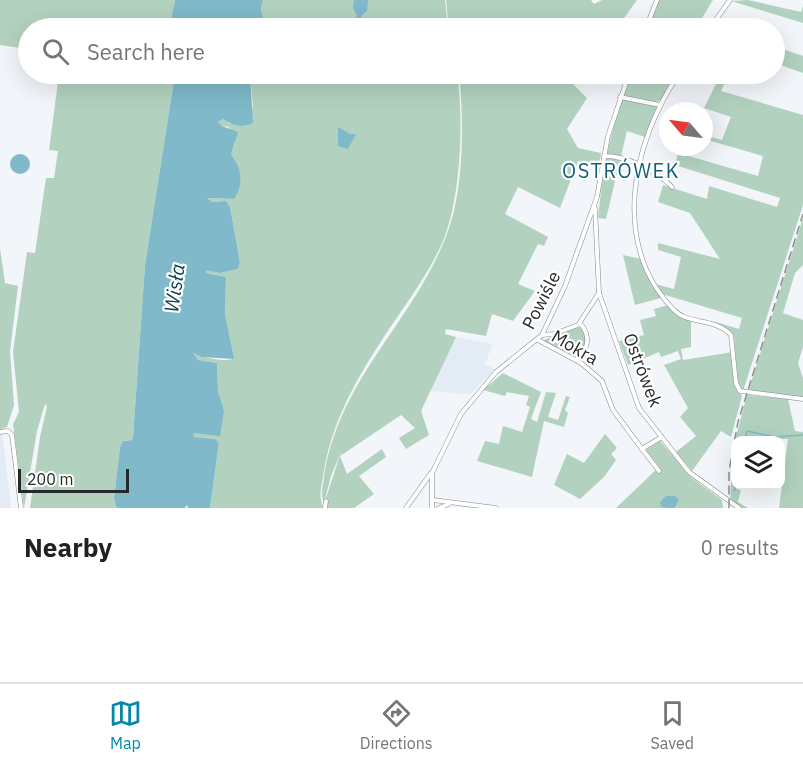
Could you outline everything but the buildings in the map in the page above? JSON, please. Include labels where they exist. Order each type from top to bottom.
[{"type":"street","points":[[650,18],[657,0]]},
{"type":"street","points":[[717,18],[730,0]]},
{"type":"street","name":"Powiśle","points":[[405,508],[432,472],[472,398],[505,364],[542,335],[565,286],[595,206],[604,156],[625,84]]},
{"type":"street","points":[[662,102],[673,84]]},
{"type":"street","points":[[620,97],[659,105]]},
{"type":"street","points":[[659,108],[637,165],[635,241],[654,284],[678,314],[722,326],[731,335],[734,345],[736,383],[740,391],[803,399]]},
{"type":"street","points":[[604,156],[620,157],[661,176],[672,187]]},
{"type":"street","name":"Ostrówek","points":[[595,206],[598,293],[635,396],[660,438],[689,472],[739,508]]},
{"type":"street","points":[[542,335],[569,330],[580,323],[598,293]]},
{"type":"street","points":[[576,360],[584,351],[588,341],[580,323]]},
{"type":"street","name":"Mokra","points":[[538,340],[576,360],[602,381],[613,410],[659,471]]},
{"type":"street","points":[[0,432],[10,432],[21,508]]},
{"type":"street","points":[[642,449],[660,438]]},
{"type":"street","points":[[432,472],[432,508]]},
{"type":"street","points":[[433,500],[496,508]]},
{"type":"street","points":[[324,508],[326,501]]},
{"type":"street","points":[[439,508],[450,503]]},
{"type":"shaded area","points":[[456,337],[492,344],[485,365],[495,369],[470,394],[428,391]]},
{"type":"shaded area","points":[[0,428],[3,439],[11,508],[0,508]]},
{"type":"green space","points":[[0,0],[175,0],[171,18],[18,18],[18,48],[0,45]]},
{"type":"green space","points":[[263,0],[445,0],[447,18],[263,18],[261,8]]},
{"type":"green space","points":[[446,0],[591,0],[594,4],[602,0],[637,0],[624,18],[448,18]]},
{"type":"green space","points":[[658,0],[713,0],[702,18],[652,18]]},
{"type":"green space","points":[[748,0],[801,12],[803,6],[803,23],[731,1]]},
{"type":"green space","points":[[785,50],[803,56],[803,73],[785,67]]},
{"type":"green space","points":[[58,84],[173,84],[145,265],[133,437],[132,440],[123,441],[120,447],[114,498],[116,507],[119,508],[30,508],[40,437],[47,406],[45,404],[37,431],[24,508],[13,424],[19,412],[13,352],[27,252],[35,253],[46,178],[54,178],[58,151],[49,150]]},
{"type":"green space","points":[[251,84],[458,84],[459,159],[454,203],[449,223],[433,261],[362,373],[342,411],[328,450],[321,494],[323,507],[341,452],[331,476],[324,503],[322,494],[324,477],[332,441],[345,409],[361,379],[417,293],[434,263],[448,231],[457,195],[460,174],[462,111],[460,84],[573,84],[587,98],[567,129],[578,148],[601,153],[599,165],[578,161],[560,208],[518,187],[505,214],[548,237],[544,246],[538,244],[518,284],[535,291],[513,321],[492,314],[486,336],[446,329],[445,334],[456,337],[421,411],[429,435],[406,449],[399,438],[415,428],[401,415],[340,456],[347,474],[382,449],[386,457],[359,476],[374,494],[354,508],[210,508],[219,443],[214,439],[194,437],[192,433],[224,410],[218,391],[217,363],[198,360],[192,353],[218,359],[233,359],[225,315],[226,277],[206,273],[206,269],[220,273],[238,269],[240,262],[230,207],[226,201],[213,202],[207,198],[234,199],[231,155],[235,143],[229,127],[222,126],[218,122],[223,119],[230,124],[253,107]]},
{"type":"green space","points":[[627,84],[671,84],[661,100],[656,102],[623,95]]},
{"type":"green space","points":[[716,84],[724,84],[721,91],[803,115],[803,205],[743,391],[738,386],[734,336],[716,322],[739,329],[742,318],[662,294],[655,284],[674,289],[681,257],[658,250],[658,243],[720,259],[690,213],[658,202],[663,185],[707,199],[709,186],[777,207],[780,198],[675,165],[677,156],[688,156],[758,176],[763,156],[713,142],[713,138],[722,140],[731,117],[713,111],[713,102],[707,102]]},
{"type":"green space","points":[[622,99],[658,107],[645,137],[627,131],[606,219],[598,218],[607,157]]},
{"type":"green space","points":[[803,218],[803,265],[795,273],[783,313],[803,320],[803,347],[798,363],[803,378],[803,398],[748,392]]},
{"type":"green space","points":[[0,248],[5,283],[18,286],[10,351],[14,405],[7,427],[0,430]]},
{"type":"green space","points":[[623,255],[641,259],[661,298],[635,305]]},
{"type":"green space","points":[[668,305],[679,316],[691,319],[691,347],[681,349],[683,360],[733,352],[735,387],[742,396],[731,437],[721,431],[692,471],[676,452],[696,436],[680,417],[688,408],[664,365],[681,359],[678,351],[661,357],[659,352],[628,365],[619,341],[644,335],[640,320],[656,316],[654,309]]},
{"type":"green space","points":[[578,327],[584,330],[585,341],[582,351],[576,357],[544,343],[544,340]]},
{"type":"green space","points":[[503,373],[541,392],[531,419],[537,422],[546,392],[556,393],[548,417],[558,420],[566,396],[570,397],[565,410],[568,413],[564,427],[544,421],[532,477],[477,461],[485,441],[499,444],[503,426],[522,432],[530,407],[526,405],[529,396],[507,392],[505,396],[483,390]]},
{"type":"green space","points":[[747,395],[788,399],[795,431],[803,432],[803,508],[779,508],[781,490],[785,490],[788,439],[785,439],[785,436],[736,436]]},
{"type":"green space","points":[[605,434],[617,448],[611,454],[616,460],[604,477],[580,499],[554,485],[567,454],[584,463]]},
{"type":"green space","points":[[660,441],[692,478],[722,500],[723,508],[616,508],[659,467],[646,450]]},
{"type":"green space","points":[[731,484],[731,490],[741,490],[738,502],[748,508],[741,508],[730,502]]},
{"type":"water","points":[[175,0],[263,0],[261,8],[263,18],[171,18]]},
{"type":"water","points":[[354,0],[368,0],[367,11],[361,18],[356,18],[353,8]]},
{"type":"water","name":"Wisła","points":[[173,84],[251,84],[253,123],[238,126],[223,119],[218,122],[238,132],[231,155],[238,165],[240,177],[237,194],[234,199],[207,198],[213,202],[226,201],[230,207],[240,262],[238,269],[220,273],[206,270],[206,273],[226,277],[225,315],[234,359],[202,357],[193,353],[198,360],[217,363],[218,391],[224,410],[220,436],[193,433],[194,437],[215,439],[219,443],[210,508],[188,508],[187,505],[185,508],[116,507],[114,498],[120,447],[123,441],[132,440],[133,437],[145,265]]},
{"type":"water","points":[[338,127],[350,134],[356,134],[348,149],[338,146]]},
{"type":"water","points":[[20,154],[27,157],[30,164],[27,171],[20,174],[13,171],[10,164],[13,157]]},
{"type":"water","points":[[666,496],[675,496],[679,500],[674,508],[661,507],[660,502]]},
{"type":"waterway","points":[[746,436],[747,431],[770,436]]},
{"type":"waterway","points":[[785,436],[803,435]]},
{"type":"railway","points":[[729,508],[729,471],[738,422],[803,214]]},
{"type":"district","name":"OSTRÓWEK","points":[[621,170]]}]
